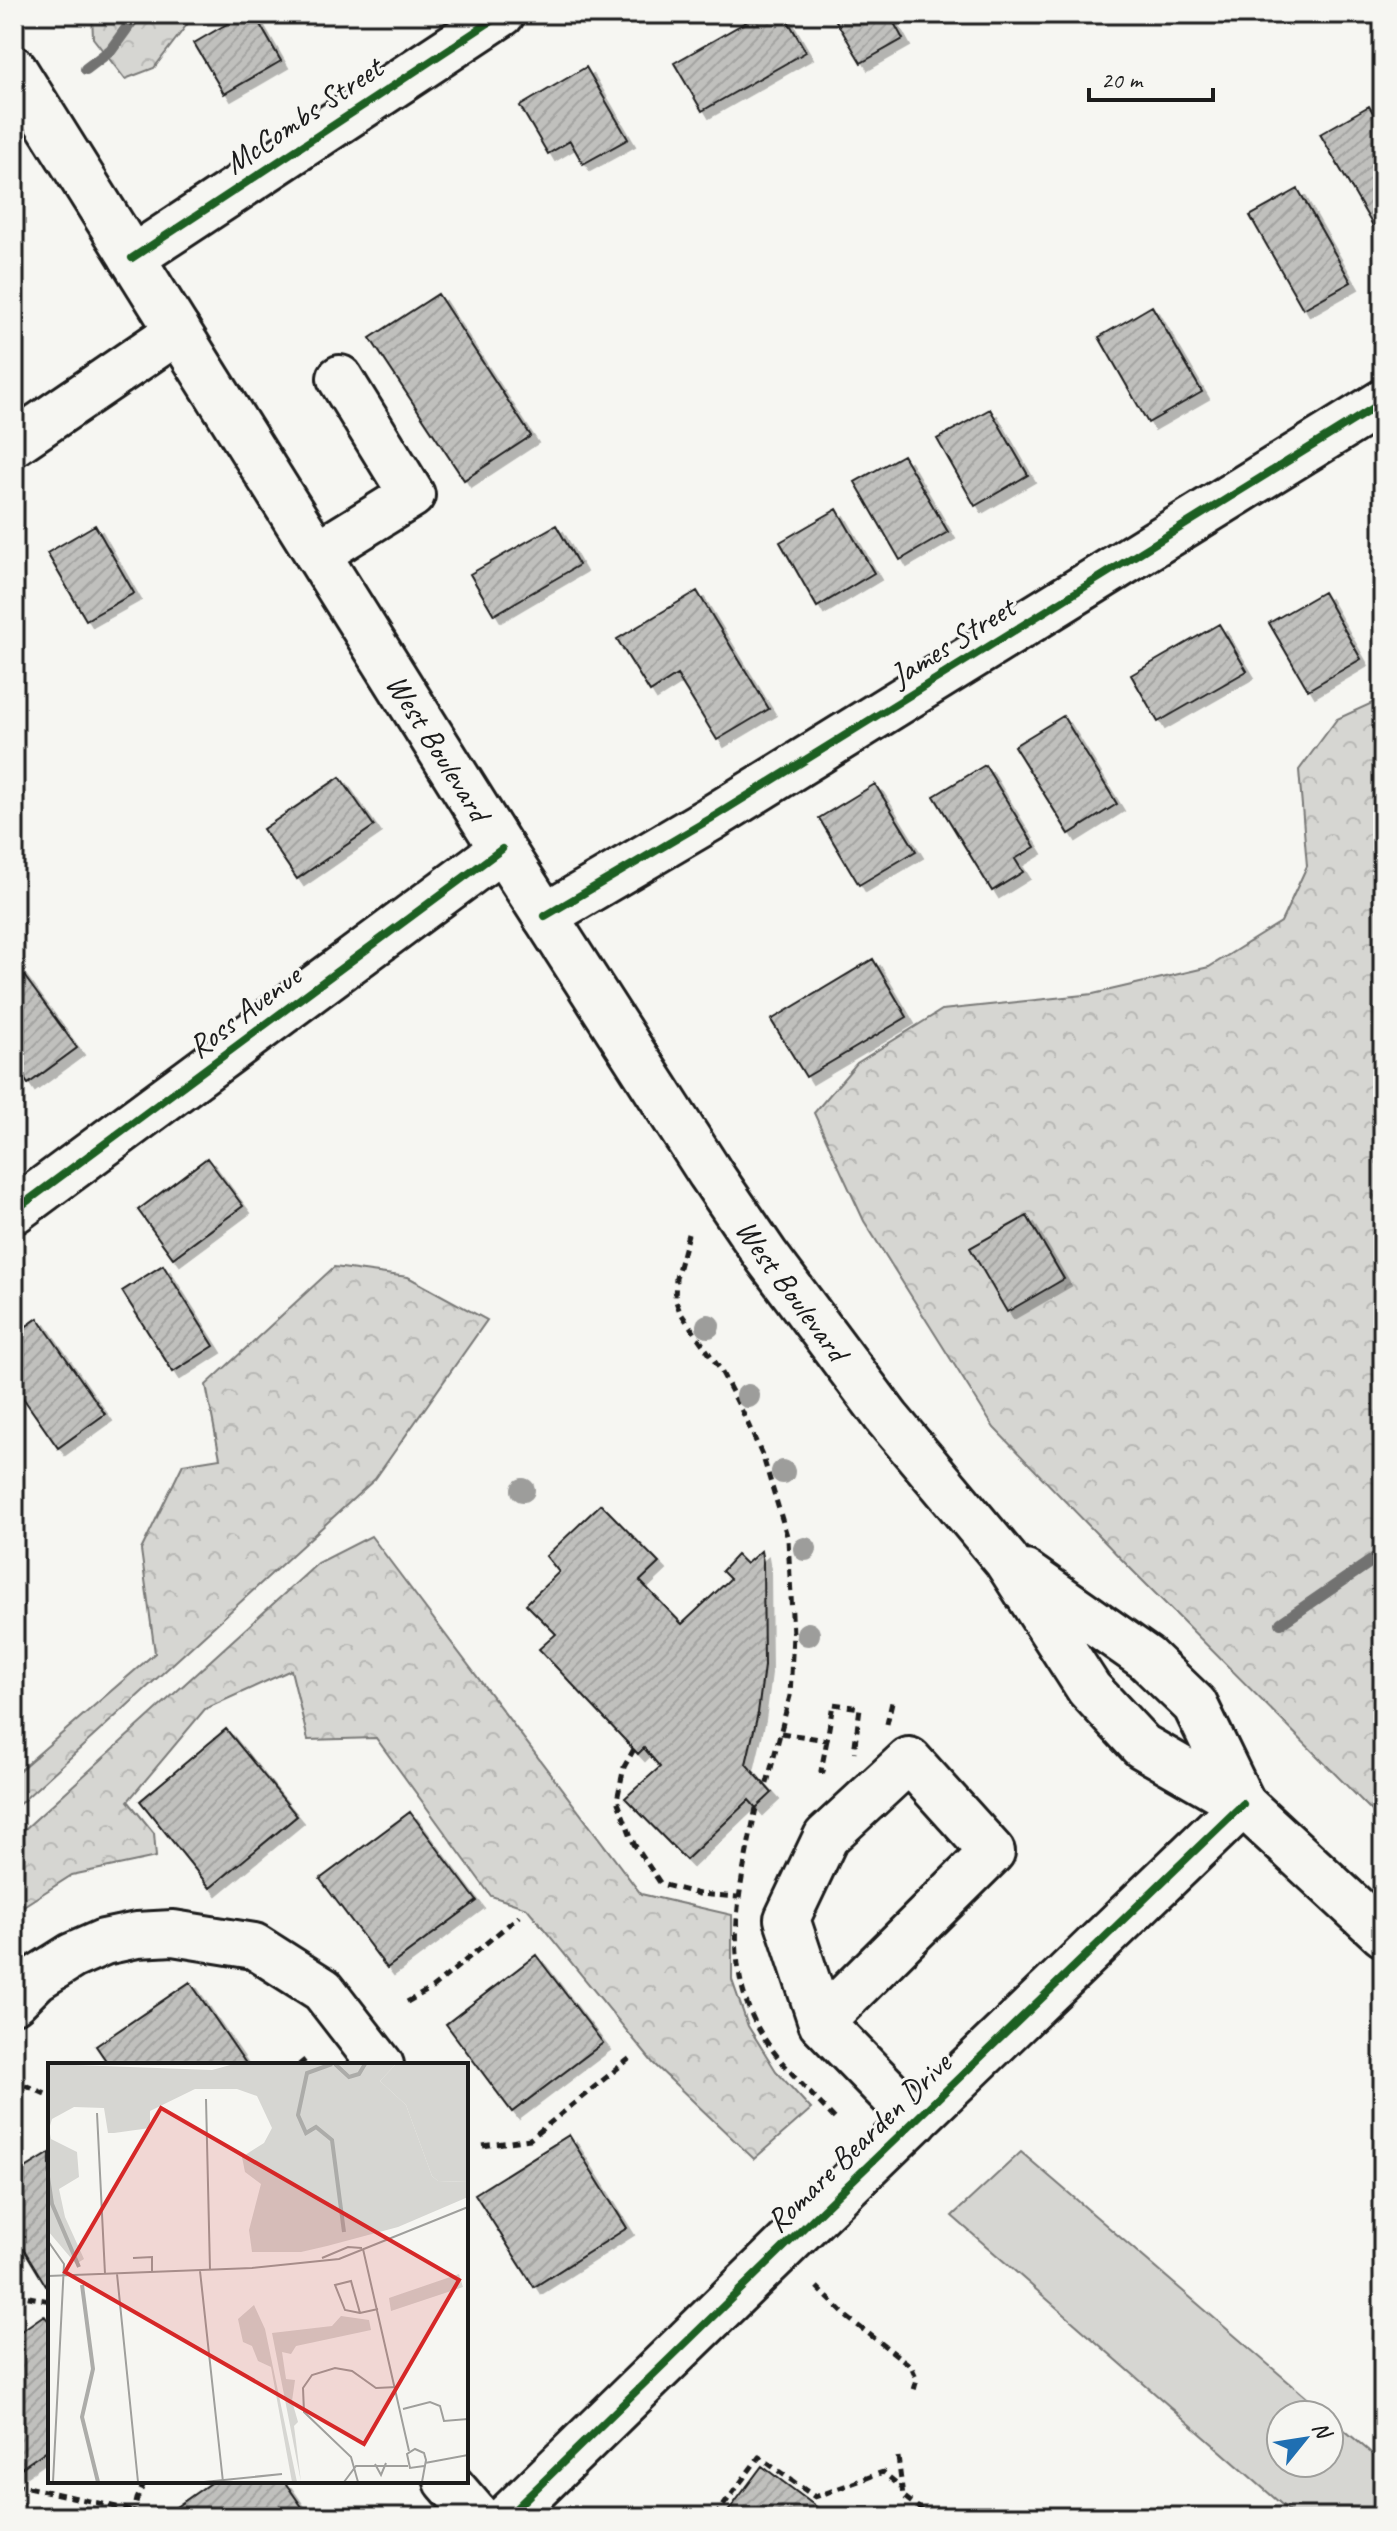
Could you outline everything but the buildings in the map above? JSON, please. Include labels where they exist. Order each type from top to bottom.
[{"type":"street","name":"McCombs Street","points":[[132,258],[502,14]]},
{"type":"street","name":"West Boulevard","points":[[14,69],[502,849],[767,1257],[887,1418],[1006,1560],[1089,1689],[1142,1746],[1243,1804],[1383,1934]]},
{"type":"street","points":[[14,443],[178,331]]},
{"type":"street","points":[[317,554],[412,495],[340,378]]},
{"type":"street","name":"James Street","points":[[545,916],[710,819],[1383,402]]},
{"type":"street","name":"Ross Avenue","points":[[14,1211],[502,849]]},
{"type":"street","name":"West Boulevard","points":[[1006,1560],[1146,1658],[1195,1705],[1243,1804]]},
{"type":"street","points":[[821,2022],[992,1852],[909,1760],[826,1837],[787,1919],[821,2022],[916,2120]]},
{"type":"street","name":"Romare Bearden Drive","points":[[507,2517],[1243,1804]]},
{"type":"street","points":[[14,2001],[37,1978],[72,1956],[104,1942],[137,1935],[173,1933],[254,1946],[323,1990],[379,2063]]},
{"type":"street","points":[[449,2483],[478,2517]]},
{"type":"path","points":[[688,1234],[676,1278],[675,1299],[680,1312],[720,1369],[743,1413],[763,1457],[788,1539],[793,1634],[790,1696],[766,1787]]},
{"type":"path","points":[[781,1733],[827,1740],[833,1704],[860,1708],[853,1757],[898,1770]]},
{"type":"path","points":[[634,1749],[624,1767],[617,1800],[634,1844],[661,1884],[699,1894],[738,1897]]},
{"type":"path","points":[[407,2002],[432,1988],[519,1916]]},
{"type":"path","points":[[483,2146],[530,2139],[634,2055]]},
{"type":"path","points":[[301,2063],[305,2060]]},
{"type":"path","points":[[25,2085],[48,2095]]},
{"type":"path","points":[[817,2287],[848,2318],[911,2366],[917,2379],[914,2390]]},
{"type":"path","points":[[14,2294],[48,2301]]},
{"type":"path","points":[[715,2517],[759,2457],[815,2497],[883,2472],[901,2487]]},
{"type":"path","points":[[898,2457],[903,2496],[931,2517]]},
{"type":"path","points":[[14,2484],[133,2514],[144,2483]]},
{"type":"path","points":[[386,2517],[396,2508]]},
{"type":"green space","points":[[92,14],[195,14],[154,68],[125,79],[93,38]]},
{"type":"green space","points":[[1383,698],[1383,1822],[994,1428],[864,1221],[814,1113],[857,1063],[942,1010],[1093,994],[1209,967],[1281,922],[1307,866],[1299,770],[1337,719]]},
{"type":"green space","points":[[334,1267],[408,1277],[487,1320],[375,1479],[14,1809],[14,1775],[155,1653],[141,1550],[183,1464],[220,1458],[206,1385]]},
{"type":"green space","points":[[371,1536],[641,1894],[732,1915],[732,1980],[748,2026],[776,2071],[811,2109],[754,2159],[653,2063],[527,1908],[491,1896],[376,1738],[308,1740],[291,1670],[205,1709],[128,1801],[154,1833],[156,1857],[72,1875],[14,1912],[14,1839],[318,1563]]},
{"type":"green space","points":[[1021,2152],[1308,2399],[1265,2399],[1265,2479],[1345,2479],[1345,2431],[1383,2463],[1383,2517],[1296,2517],[952,2216]]},
{"type":"waterway","points":[[86,69],[111,50],[137,14]]},
{"type":"waterway","points":[[1281,1623],[1383,1553]]},
{"type":"cycle path","points":[[132,258],[502,14]]},
{"type":"cycle path","points":[[545,916],[710,819],[1383,402]]},
{"type":"cycle path","points":[[14,1211],[502,849]]},
{"type":"cycle path","points":[[507,2517],[1243,1804]]}]
